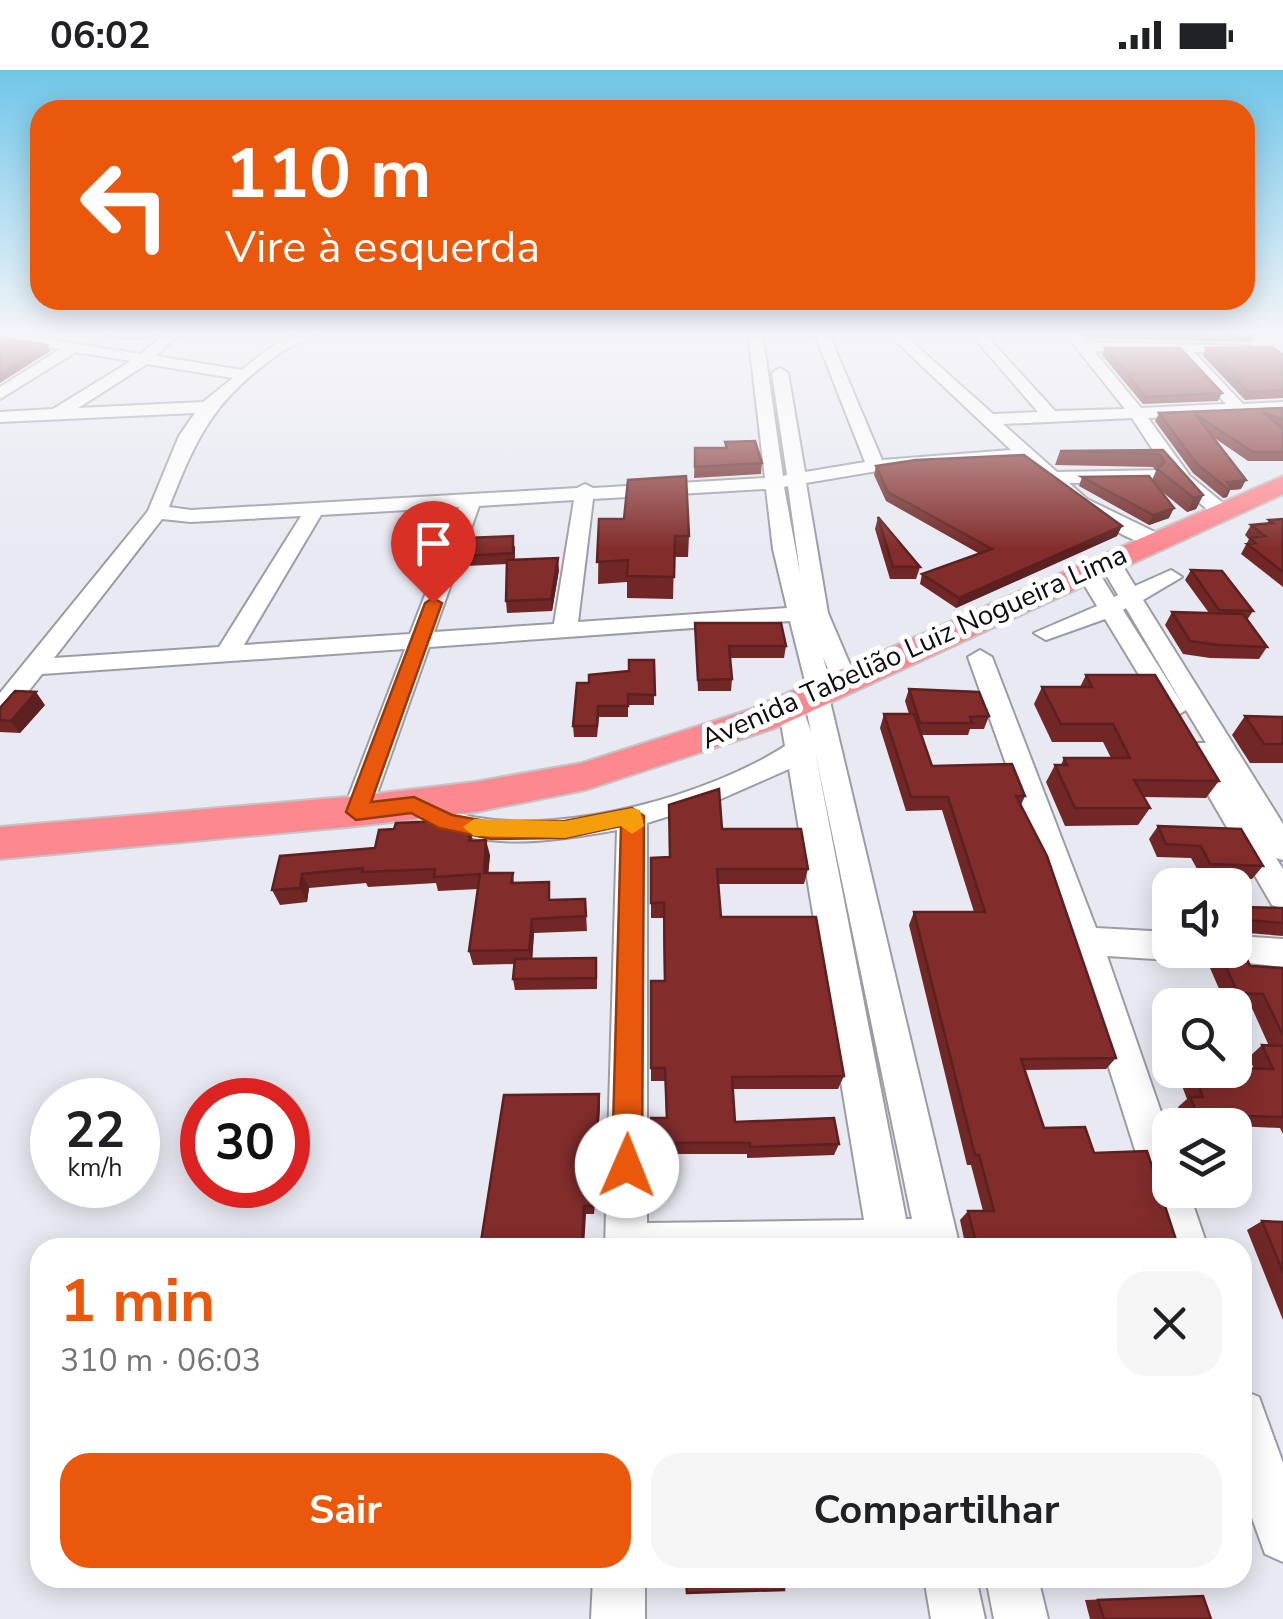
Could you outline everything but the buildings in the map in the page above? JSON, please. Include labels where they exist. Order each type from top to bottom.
[{"type":"highway","name":"Avenida Tabelião Luiz Nogueira Lima","points":[[0,842],[356,812],[585,776],[679,749],[818,693],[1222,512],[1278,492]]},
{"type":"street","points":[[57,414],[72,404]]},
{"type":"street","points":[[0,710],[156,512],[188,436],[211,404]]},
{"type":"street","points":[[765,404],[798,614],[818,693]]},
{"type":"street","points":[[786,404],[817,613],[818,693],[812,741],[889,1238]]},
{"type":"street","points":[[850,404],[876,466]]},
{"type":"street","points":[[976,404],[1038,455],[1054,478],[1086,507],[1158,541]]},
{"type":"street","points":[[1041,404],[1050,414]]},
{"type":"street","points":[[1130,404],[1152,455],[1222,512]]},
{"type":"street","points":[[1235,404],[1238,408]]},
{"type":"street","points":[[993,419],[1283,407]]},
{"type":"street","points":[[0,417],[207,408]]},
{"type":"street","points":[[156,512],[190,516],[585,490],[775,483],[912,460],[1038,455]]},
{"type":"street","points":[[1054,478],[1179,475]]},
{"type":"street","points":[[565,629],[585,490]]},
{"type":"street","points":[[356,812],[472,498]]},
{"type":"street","points":[[227,654],[316,507]]},
{"type":"street","points":[[1099,568],[1283,849]]},
{"type":"street","points":[[1046,633],[1171,577]]},
{"type":"street","points":[[1121,602],[1283,896]]},
{"type":"street","points":[[36,667],[798,614]]},
{"type":"street","points":[[980,657],[1085,941],[1184,1238]]},
{"type":"street","points":[[414,805],[447,822],[491,831],[565,830],[632,816],[727,785],[812,741]]},
{"type":"street","points":[[812,741],[936,1238]]},
{"type":"street","points":[[626,1238],[632,816]]},
{"type":"street","points":[[1085,941],[1152,945]]},
{"type":"street","points":[[1252,951],[1283,953]]},
{"type":"street","points":[[1252,1444],[1283,1536]]},
{"type":"street","points":[[618,1619],[619,1588]]},
{"type":"street","points":[[952,1588],[958,1619]]},
{"type":"street","points":[[1014,1588],[1021,1619]]},
{"type":"slow traffic","points":[[474,827],[491,831],[565,830],[632,816],[632,826]]},
{"type":"route","points":[[433,603],[356,812],[414,805],[447,822],[491,831],[565,830],[632,816],[627,1166]]}]
